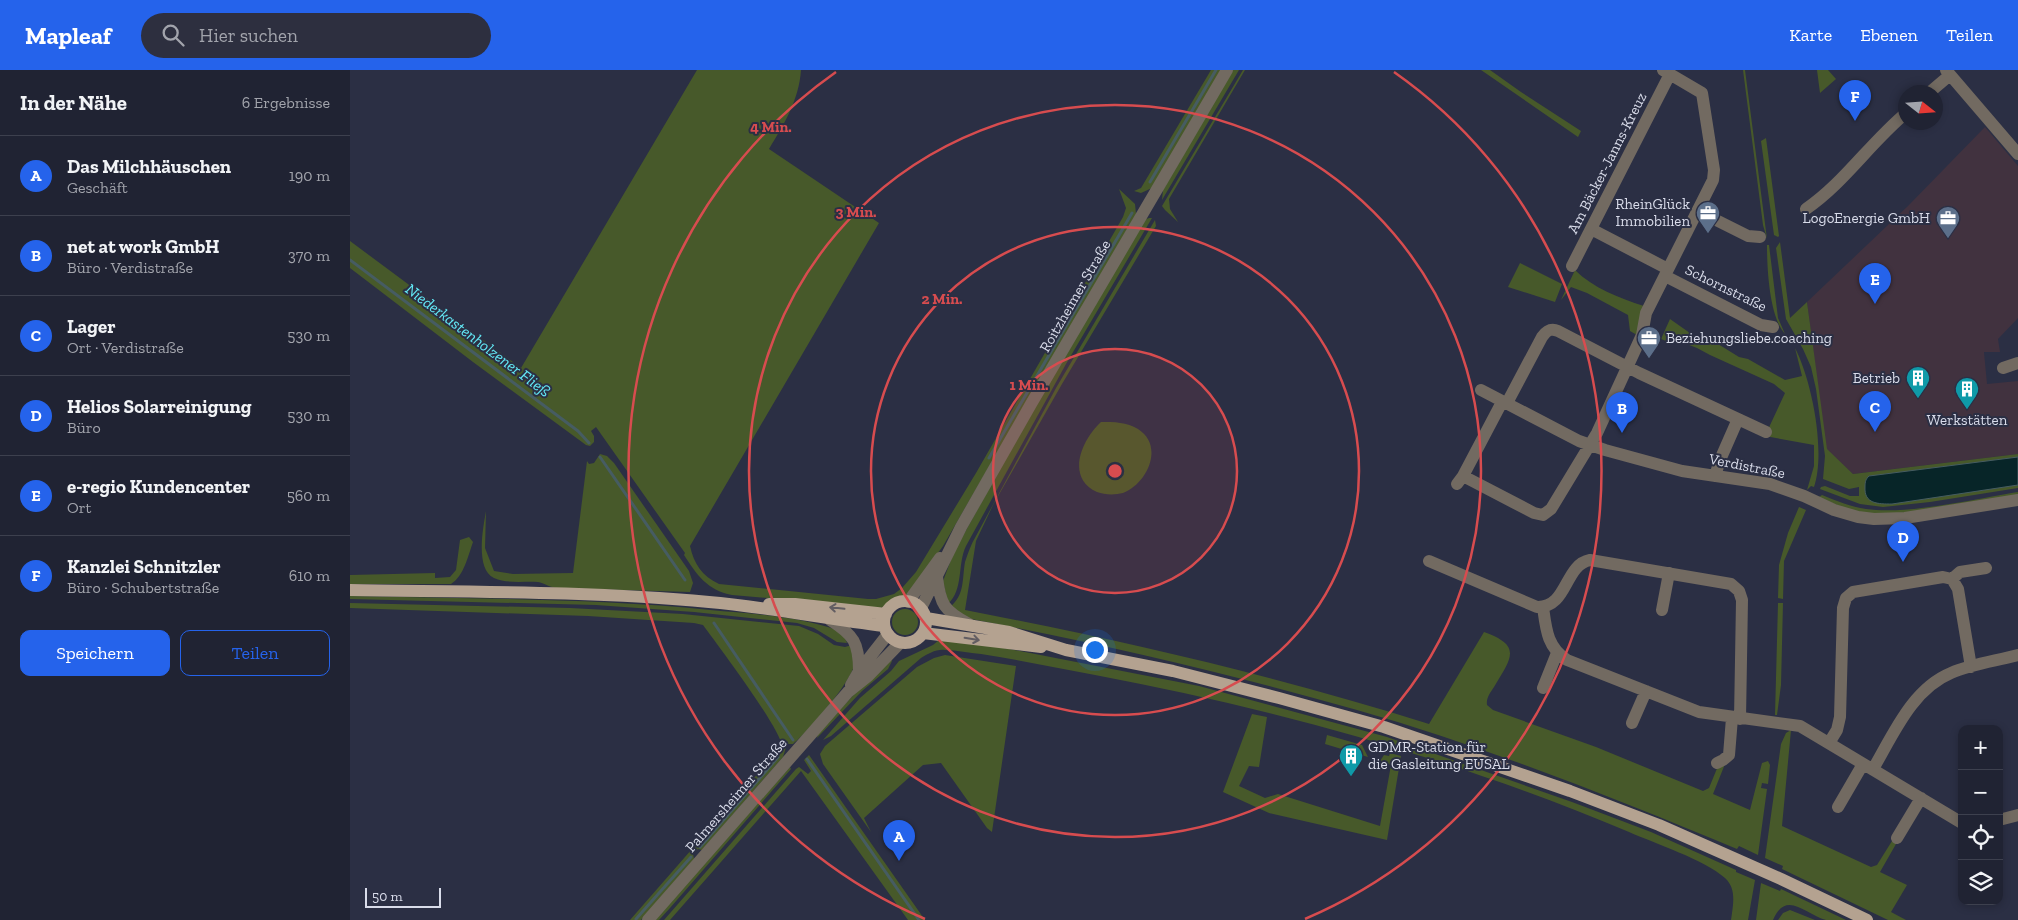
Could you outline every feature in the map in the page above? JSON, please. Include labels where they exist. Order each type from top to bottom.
[{"type":"main road","points":[[350,590],[587,596],[730,604],[795,604],[886,625],[900,643],[913,642],[923,633],[937,633],[1008,644],[1066,650],[1173,671],[1384,727],[1570,791],[1737,859],[1867,920]]},
{"type":"main road","points":[[886,625],[891,607],[899,602],[908,602],[923,613],[974,626],[1009,632],[1066,650]]},
{"type":"main road","points":[[730,604],[830,620],[886,625]]},
{"type":"main road","points":[[923,613],[923,633]]},
{"type":"street","name":"Roitzheimer Straße","points":[[908,602],[953,540],[1227,70]]},
{"type":"street","points":[[1936,85],[1948,72],[2016,146]]},
{"type":"street","name":"Am Bäcker-Janns-Kreuz","points":[[1572,266],[1672,73],[1700,90],[1705,101],[1714,175],[1711,186],[1646,313],[1643,332],[1627,367],[1590,445],[1551,509],[1544,515],[1534,513],[1460,480],[1542,337],[1548,330],[1558,331],[1627,367]]},
{"type":"street","points":[[1806,209],[1824,196],[1898,120]]},
{"type":"street","points":[[1698,211],[1748,236],[1760,236]]},
{"type":"street","name":"Schornstraße","points":[[1591,229],[1761,325],[1773,327]]},
{"type":"street","points":[[2003,368],[2018,363]]},
{"type":"street","points":[[1627,367],[1766,432]]},
{"type":"street","name":"Verdistraße","points":[[1481,390],[1590,445],[1651,464],[1770,484],[1842,513],[1874,519],[1920,517],[2018,500]]},
{"type":"street","points":[[1716,476],[1720,460],[1738,419]]},
{"type":"street","name":"Roitzheimer Straße","points":[[923,613],[953,540]]},
{"type":"street","points":[[1429,560],[1532,606],[1543,607],[1555,602],[1576,567],[1585,561],[1594,560],[1731,584],[1737,588],[1741,594],[1743,604],[1736,718],[1728,755],[1717,763]]},
{"type":"street","points":[[1952,579],[1960,572],[1986,568]]},
{"type":"street","points":[[1662,610],[1669,573]]},
{"type":"street","points":[[937,577],[938,595],[945,609],[953,616],[974,626]]},
{"type":"street","points":[[1829,743],[1837,730],[1840,717],[1843,608],[1846,598],[1858,590],[1943,577],[1952,579],[1958,589],[1971,667]]},
{"type":"street","points":[[1543,607],[1548,639],[1558,653],[1567,660],[1692,710],[1736,718],[1791,724],[1806,729],[1958,821]]},
{"type":"street","points":[[830,620],[847,632],[855,641],[859,652],[859,671]]},
{"type":"street","name":"Palmersheimer Straße","points":[[848,692],[886,625]]},
{"type":"street","name":"Palmersheimer Straße","points":[[648,920],[848,692],[868,676],[900,643]]},
{"type":"street","points":[[1544,688],[1558,653]]},
{"type":"street","points":[[1838,806],[1918,697],[1942,678],[1971,667],[2018,655]]},
{"type":"street","points":[[1632,724],[1646,691]]},
{"type":"street","points":[[1897,838],[1921,798]]},
{"type":"street","points":[[2003,819],[2018,815]]},
{"type":"shaded area","points":[[1985,127],[2018,166],[2018,318],[1998,339],[2000,352],[1984,352],[1987,384],[2018,381],[2018,454],[1853,474],[1826,449],[1807,302],[1908,206]]},
{"type":"shaded area","points":[[2018,457],[2018,485],[1892,504],[1873,502],[1869,500],[1865,493],[1865,482],[1869,476]]},
{"type":"green space","points":[[697,70],[801,70],[794,102],[769,149],[879,223],[690,546],[694,558],[703,573],[719,584],[868,599],[876,599],[894,594],[902,588],[916,572],[976,473],[1123,217],[1126,208],[1119,189],[1135,204],[1136,214],[943,546],[908,595],[881,608],[732,595],[723,593],[709,585],[693,569],[684,555],[685,553],[596,427],[591,431],[594,436],[594,442],[590,446],[586,445],[350,268],[350,241],[521,368]]},
{"type":"green space","points":[[1211,70],[1221,70],[1152,188],[1141,193],[1134,191],[1141,188]]},
{"type":"green space","points":[[1233,70],[1239,70],[1162,200],[1163,190]]},
{"type":"green space","points":[[1243,70],[1245,70],[1169,199],[1170,209],[1178,222],[1162,206]]},
{"type":"green space","points":[[1481,70],[1490,70],[1581,131],[1578,137]]},
{"type":"green space","points":[[1743,70],[1745,70],[1767,239],[1763,225]]},
{"type":"green space","points":[[1817,70],[1828,70],[1836,79],[1820,93]]},
{"type":"green space","points":[[1766,138],[1778,237],[1774,235],[1761,141]]},
{"type":"green space","points":[[1152,218],[1066,364],[966,546],[956,591],[948,604],[943,581],[954,552],[1017,438],[1144,220]]},
{"type":"green space","points":[[1155,220],[1156,226],[993,505],[976,541],[965,610],[1199,660],[1314,690],[1429,724],[1484,632],[1504,642],[1509,648],[1510,654],[1509,661],[1488,698],[1487,705],[1493,710],[1596,747],[1703,791],[1709,788],[1718,766],[1725,764],[1713,794],[1750,810],[1762,763],[1768,761],[1770,765],[1768,784],[1762,783],[1761,788],[1767,789],[1758,855],[1739,846],[1737,849],[1549,774],[1405,724],[1309,696],[1211,671],[1113,648],[966,618],[950,607],[961,592],[965,562],[974,539],[1056,388]]},
{"type":"green space","points":[[1780,242],[1790,318],[1807,302],[1827,449],[1853,474],[2018,454],[2018,488],[1930,502],[1883,507],[1860,504],[1820,489],[1825,486],[1850,496],[1859,496],[1859,487],[1849,489],[1823,479],[1825,456],[1816,389],[1811,367],[1786,319],[1776,248]]},
{"type":"green space","points":[[1767,245],[1769,245],[1778,318],[1785,334],[1775,316],[1772,304],[1768,278]]},
{"type":"green space","points":[[1520,263],[1562,284],[1555,302],[1508,287]]},
{"type":"green space","points":[[1575,270],[1607,292],[1644,306],[1637,335],[1630,331],[1628,315],[1587,293],[1571,287],[1561,300]]},
{"type":"green space","points":[[1670,319],[1697,338],[1718,344],[1739,357],[1748,359],[1785,380],[1802,376],[1795,348],[1812,397],[1818,436],[1817,472],[1814,487],[1811,486],[1807,490],[1814,466],[1814,445],[1765,436],[1785,393],[1774,384],[1697,348],[1671,338],[1669,342],[1661,339]]},
{"type":"green space","points":[[1101,422],[1120,423],[1134,427],[1146,436],[1150,445],[1150,464],[1145,473],[1139,482],[1123,493],[1103,494],[1097,492],[1087,486],[1081,478],[1079,468],[1083,448],[1094,429]]},
{"type":"green space","points":[[600,454],[607,456],[614,463],[689,571],[693,583],[690,592],[556,588],[538,582],[499,580],[488,573],[482,557],[483,527],[486,511],[485,548],[494,571],[513,574],[573,573],[587,461],[589,464],[594,463]]},
{"type":"green space","points":[[2018,492],[2018,497],[1946,510],[1892,515],[1874,515],[1860,512],[1839,506],[1819,497],[1822,495],[1866,509],[1902,510]]},
{"type":"green space","points":[[1799,507],[1806,510],[1784,561],[1783,599],[1778,598],[1779,565],[1788,533]]},
{"type":"green space","points":[[469,537],[473,542],[467,559],[459,576],[451,584],[350,584],[350,575],[435,573],[435,578],[450,577],[456,570],[460,540]]},
{"type":"green space","points":[[350,596],[620,603],[775,616],[822,625],[837,630],[843,634],[847,643],[837,642],[814,628],[797,623],[694,612],[596,605],[350,599]]},
{"type":"green space","points":[[350,603],[570,608],[683,614],[799,626],[818,634],[834,645],[845,647],[852,645],[854,665],[846,683],[818,718],[793,744],[787,744],[783,757],[702,850],[698,849],[693,854],[694,859],[641,920],[630,920],[782,746],[779,737],[760,705],[703,625],[588,616],[350,608]]},
{"type":"green space","points":[[1778,603],[1783,603],[1781,685],[1777,715],[1775,715]]},
{"type":"green space","points":[[905,609],[914,613],[918,622],[914,631],[905,635],[896,631],[892,622],[896,613]]},
{"type":"green space","points":[[953,638],[1199,686],[1387,737],[1572,802],[1651,832],[1755,880],[1748,920],[1731,920],[1733,892],[1729,882],[1716,871],[1679,852],[1499,782],[1366,739],[1299,721],[1163,689],[1024,661],[954,650],[932,652],[921,658],[831,736],[823,740],[860,698],[891,671],[899,661],[933,645],[939,640]]},
{"type":"green space","points":[[945,655],[1016,666],[992,832],[987,828],[941,763],[923,765],[864,818],[871,832],[823,764],[820,754],[825,746],[917,667],[934,658]]},
{"type":"green space","points":[[889,657],[892,661],[888,669],[862,691],[817,738],[818,733]]},
{"type":"green space","points":[[1252,714],[1267,717],[1259,767],[1249,766],[1239,786],[1265,798],[1278,794],[1380,826],[1391,765],[1380,761],[1384,755],[1389,756],[1390,753],[1401,756],[1387,840],[1269,813],[1223,792]]},
{"type":"green space","points":[[1791,730],[1782,826],[1871,867],[1877,865],[1892,841],[1896,844],[1880,872],[1907,885],[1891,912],[1906,920],[1888,920],[1782,869],[1783,866],[1765,858],[1781,744],[1786,733]]},
{"type":"green space","points":[[1327,735],[1362,745],[1368,757],[1325,744]]},
{"type":"green space","points":[[809,755],[925,920],[908,920],[801,771],[670,920],[664,920],[796,769],[799,767],[808,774],[811,771],[804,760]]},
{"type":"green space","points":[[790,767],[791,769],[670,908],[659,920],[654,920]]},
{"type":"green space","points":[[1761,883],[1780,891],[1781,889],[1846,920],[1826,920],[1797,906],[1790,905],[1784,906],[1778,911],[1773,920],[1756,920]]},
{"type":"green space","points":[[1790,910],[1815,920],[1778,920],[1783,913]]},
{"type":"waterway","points":[[1150,182],[1216,70]]},
{"type":"waterway","points":[[989,458],[1132,213]]},
{"type":"waterway","name":"Niederkastenholzener Fließ","points":[[350,260],[578,431],[589,443]]},
{"type":"waterway","name":"Niederkastenholzener Fließ","points":[[600,457],[685,580]]},
{"type":"waterway","name":"Niederkastenholzener Fließ","points":[[714,623],[793,740]]},
{"type":"waterway","points":[[700,847],[778,757]]},
{"type":"waterway","name":"Niederkastenholzener Fließ","points":[[807,759],[919,920]]},
{"type":"waterway","points":[[636,919],[691,857]]},
{"type":"place","name":"Kanzlei Schnitzler","points":[[1855,121]]},
{"type":"place","name":"RheinGlück Immobilien","points":[[1708,234]]},
{"type":"place","name":"LogoEnergie GmbH","points":[[1948,239]]},
{"type":"place","name":"e-regio Kundencenter","points":[[1875,304]]},
{"type":"place","name":"Beziehungsliebe.coaching","points":[[1649,359]]},
{"type":"place","name":"Betrieb","points":[[1918,399]]},
{"type":"place","name":"Werkstätten","points":[[1967,410]]},
{"type":"place","name":"Lager","points":[[1875,432]]},
{"type":"place","name":"net at work GmbH","points":[[1622,433]]},
{"type":"place","name":"Helios Solarreinigung","points":[[1903,562]]},
{"type":"place","name":"GDMR-Station für die Gasleitung EUSAL","points":[[1351,777]]},
{"type":"place","name":"Das Milchhäuschen","points":[[899,861]]}]
